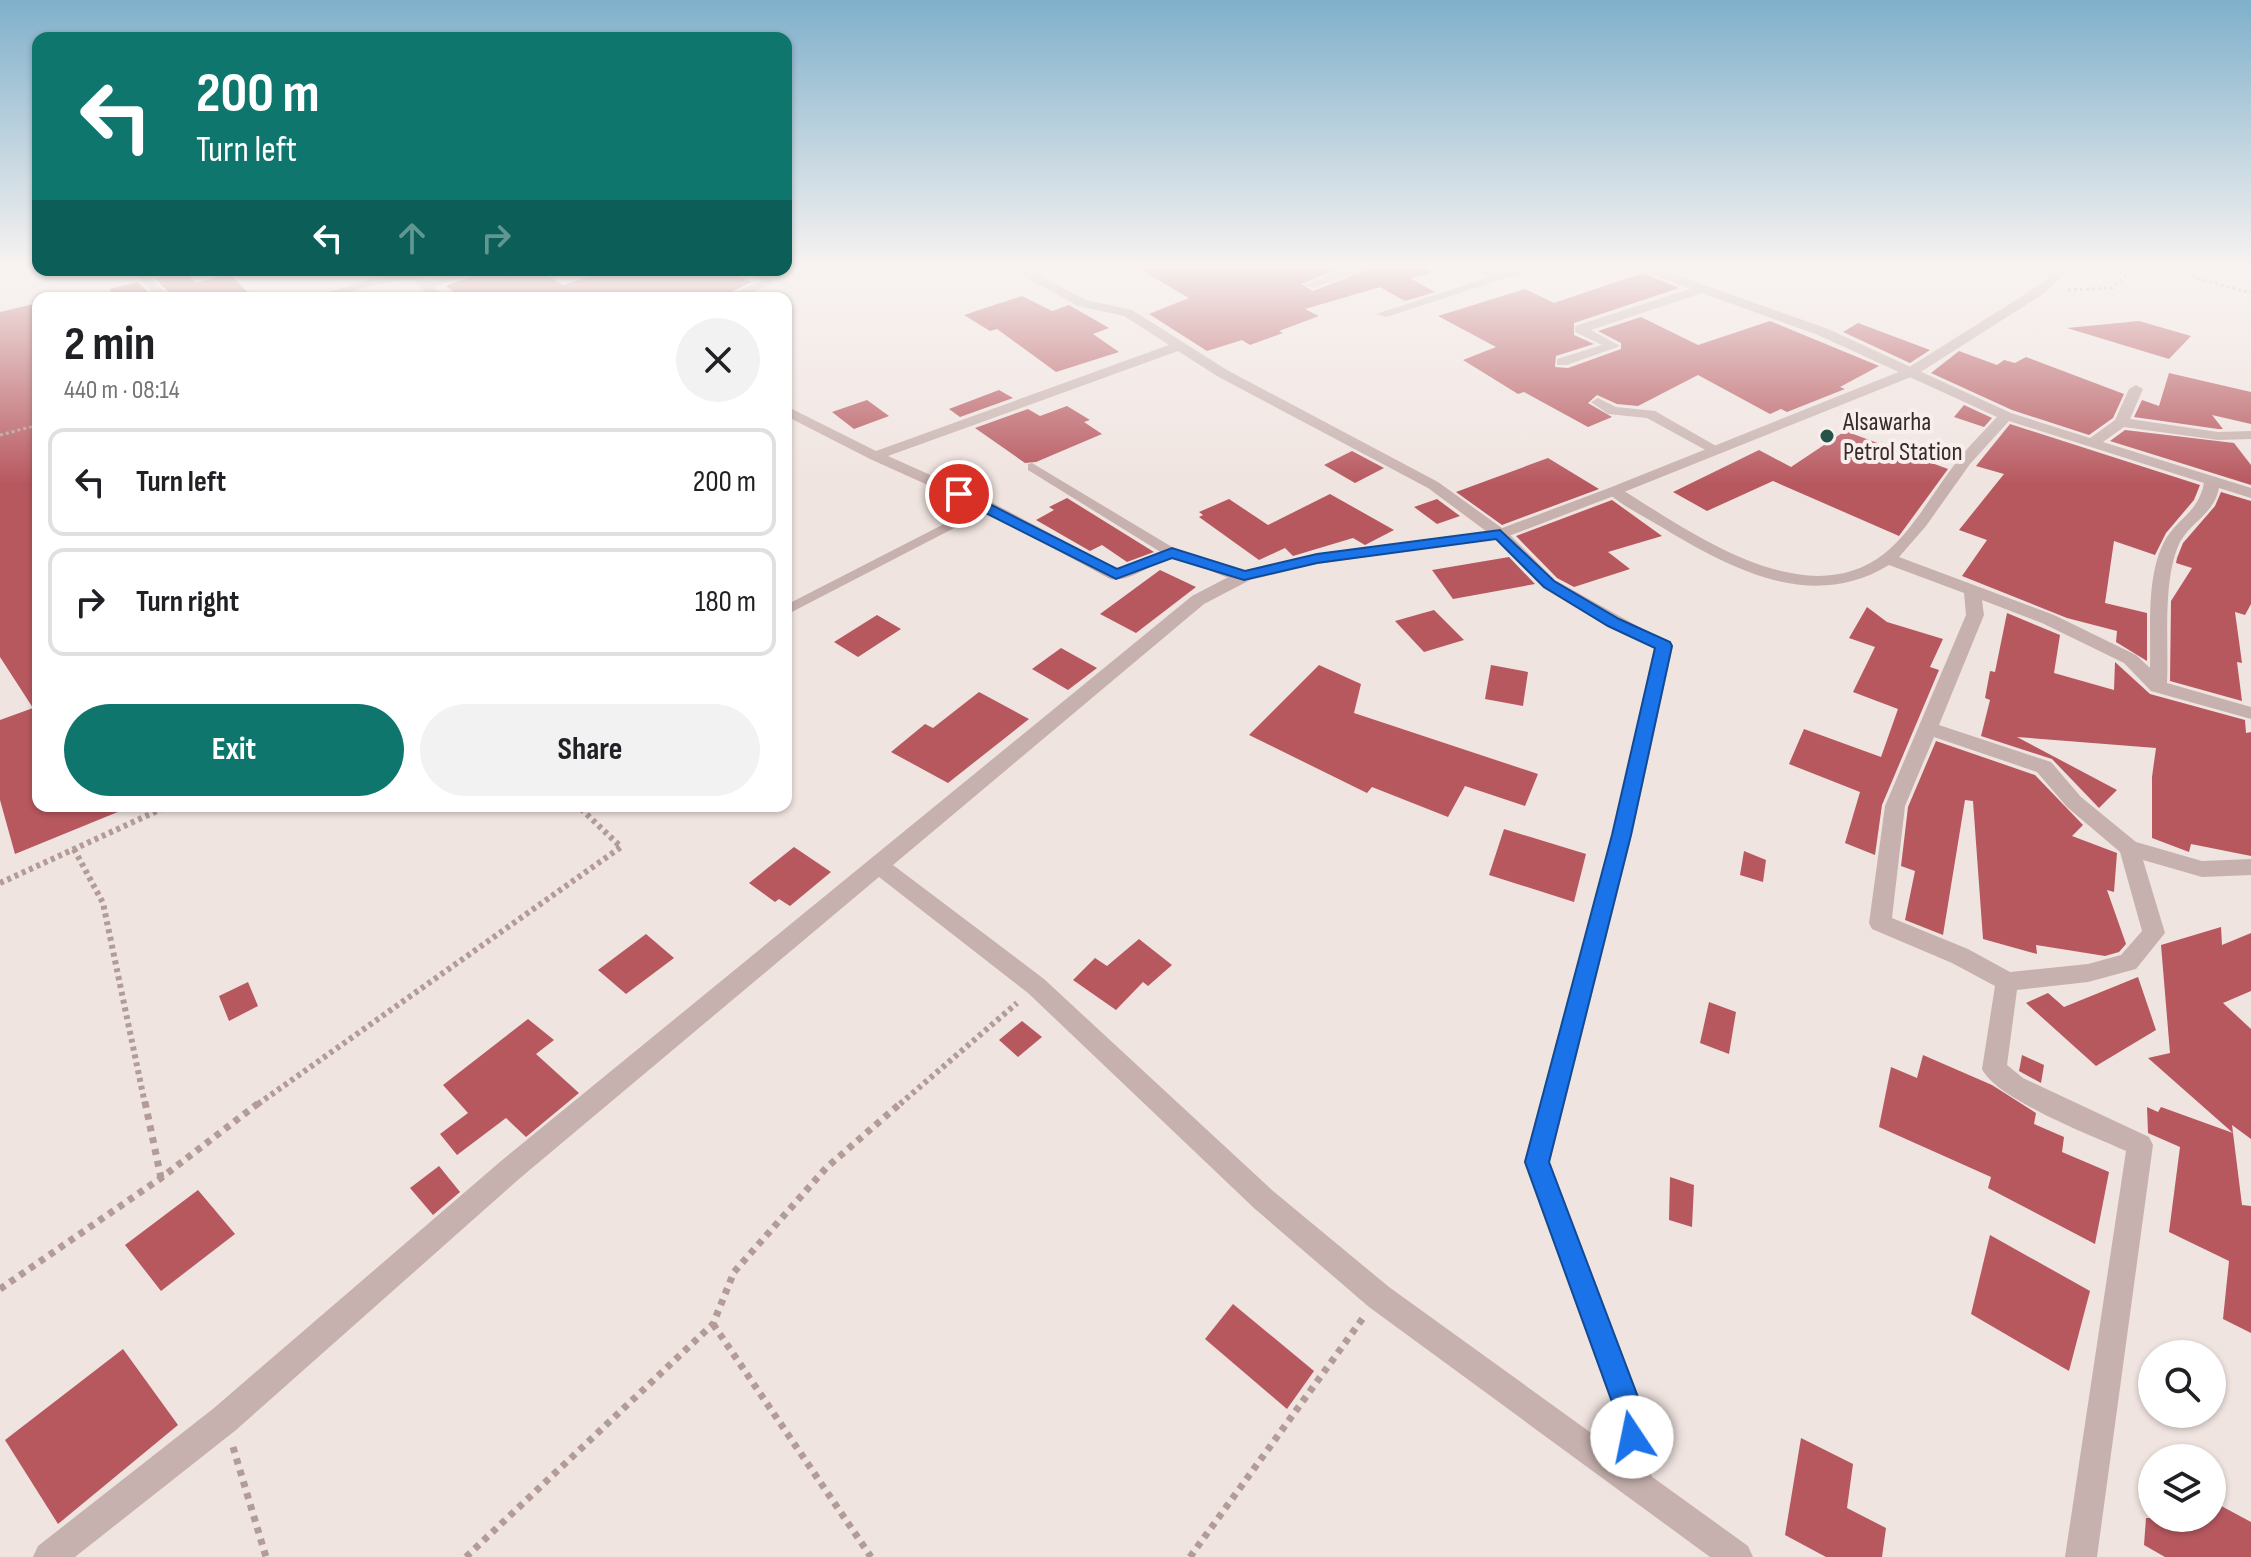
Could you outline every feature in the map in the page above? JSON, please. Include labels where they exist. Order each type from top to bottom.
[{"type":"street","points":[[1170,339],[1278,404],[1433,485],[1500,534],[1549,584],[1613,622],[1664,646],[1622,835],[1537,1162],[1630,1413],[1636,1484]]},
{"type":"street","points":[[1562,362],[1613,346],[1599,339]]},
{"type":"street","points":[[1834,339],[2006,416],[2090,445],[2251,493]]},
{"type":"street","points":[[49,1557],[225,1419],[510,1170],[1198,600],[1244,576],[1317,559],[1500,534],[1911,372],[1964,339]]},
{"type":"street","points":[[875,456],[1181,345]]},
{"type":"street","points":[[2090,445],[2121,422],[2136,389]]},
{"type":"street","points":[[1598,402],[1613,411],[1650,414],[1716,450]]},
{"type":"street","points":[[792,413],[875,456],[987,506],[1116,575],[1172,553],[1244,576]]},
{"type":"street","points":[[1614,491],[1730,559],[1796,581],[1826,585],[1843,582],[1889,559],[1965,460],[2006,416]]},
{"type":"street","points":[[2121,422],[2203,435],[2251,435]]},
{"type":"street","points":[[2158,687],[2164,573],[2171,544],[2209,505],[2212,483]]},
{"type":"street","points":[[1889,559],[2048,619],[2130,659],[2158,687],[2251,713]]},
{"type":"street","points":[[1972,590],[1975,615],[1895,806],[1880,923],[1960,956],[2007,982],[2088,973],[2128,962],[2154,933],[2129,848]]},
{"type":"street","points":[[1927,728],[2044,767],[2074,802],[2129,848],[2202,869],[2251,867]]},
{"type":"street","points":[[878,865],[1036,986],[1264,1200],[1379,1297],[1737,1557]]},
{"type":"street","points":[[2007,982],[1994,1069],[2014,1086],[2140,1145],[2081,1557]]},
{"type":"lane","points":[[1032,467],[1172,553]]},
{"type":"lane","points":[[792,608],[987,506]]},
{"type":"path","points":[[0,435],[32,427]]},
{"type":"path","points":[[0,883],[155,812]]},
{"type":"path","points":[[0,1289],[161,1178],[223,1129],[621,847],[584,812]]},
{"type":"path","points":[[74,849],[103,903],[161,1178]]},
{"type":"path","points":[[466,1557],[713,1324],[734,1272],[826,1168],[1036,986]]},
{"type":"path","points":[[1190,1557],[1379,1297]]},
{"type":"path","points":[[713,1324],[871,1557]]},
{"type":"path","points":[[225,1419],[266,1557]]},
{"type":"building","points":[[0,339],[32,339],[32,706],[0,657]]},
{"type":"building","points":[[1010,339],[1100,339],[1119,352],[1056,372]]},
{"type":"building","points":[[1188,339],[1267,339],[1250,345],[1242,340],[1207,351]]},
{"type":"building","points":[[1480,339],[1582,339],[1594,344],[1556,356],[1555,367],[1568,368],[1621,349],[1621,343],[1613,339],[1685,339],[1698,345],[1717,339],[1813,339],[1879,366],[1840,387],[1845,389],[1787,412],[1781,409],[1770,414],[1698,375],[1638,406],[1617,404],[1597,395],[1588,403],[1612,417],[1588,427],[1524,392],[1518,394],[1463,360],[1496,347]]},
{"type":"building","points":[[1857,339],[1900,339],[1930,350],[1910,363]]},
{"type":"building","points":[[2102,339],[2188,339],[2169,359]]},
{"type":"building","points":[[1959,351],[1997,365],[2004,360],[2015,363],[2026,357],[2124,394],[2113,418],[2089,435],[2012,410],[1931,373]]},
{"type":"building","points":[[2169,373],[2251,392],[2251,424],[2212,415],[2223,429],[2218,429],[2134,417],[2142,400],[2159,406]]},
{"type":"building","points":[[999,390],[1013,398],[960,417],[949,409]]},
{"type":"building","points":[[867,400],[889,416],[854,429],[832,412]]},
{"type":"building","points":[[1964,405],[1992,418],[1984,427],[1954,417]]},
{"type":"building","points":[[1067,406],[1090,420],[1084,422],[1102,434],[1036,462],[1025,463],[975,428],[1028,409],[1040,416]]},
{"type":"building","points":[[2010,424],[2200,485],[2194,500],[2166,533],[2155,555],[2114,541],[2105,603],[2147,613],[2147,661],[2116,642],[2117,631],[2067,618],[1962,576],[1987,540],[1959,530],[2004,474],[1976,466]]},
{"type":"building","points":[[2125,430],[2234,443],[2251,465],[2251,485],[2110,441]]},
{"type":"building","points":[[1845,431],[1948,469],[1899,536],[1773,481],[1707,511],[1673,492],[1759,450],[1791,467]]},
{"type":"building","points":[[1352,451],[1384,468],[1355,483],[1324,465]]},
{"type":"building","points":[[1548,458],[1599,489],[1502,525],[1456,492]]},
{"type":"building","points":[[2221,492],[2251,501],[2251,604],[2245,615],[2235,612],[2242,663],[2237,662],[2242,701],[2170,681],[2171,601],[2192,568],[2176,563],[2177,558],[2183,543],[2215,506]]},
{"type":"building","points":[[1330,494],[1394,530],[1365,545],[1353,538],[1293,556],[1285,548],[1259,560],[1199,517],[1203,515],[1199,512],[1229,499],[1268,525]]},
{"type":"building","points":[[1067,498],[1154,552],[1127,562],[1102,545],[1090,551],[1036,520],[1054,510],[1049,507]]},
{"type":"building","points":[[1437,499],[1460,516],[1437,524],[1414,507]]},
{"type":"building","points":[[1612,500],[1662,536],[1608,552],[1630,569],[1574,587],[1557,578],[1516,536]]},
{"type":"building","points":[[1509,557],[1535,584],[1453,599],[1432,570]]},
{"type":"building","points":[[1160,570],[1196,587],[1136,633],[1100,614]]},
{"type":"building","points":[[1867,607],[1887,622],[1943,639],[1930,667],[1939,670],[1882,805],[1875,855],[1845,843],[1860,792],[1789,764],[1804,729],[1881,757],[1898,709],[1853,692],[1875,647],[1849,638]]},
{"type":"building","points":[[1434,610],[1464,640],[1424,652],[1395,621]]},
{"type":"building","points":[[2007,613],[2060,635],[2054,673],[2114,690],[2115,662],[2150,694],[2245,720],[2246,733],[2251,732],[2251,856],[2191,844],[2189,852],[2152,838],[2152,777],[2156,748],[2017,737],[2117,790],[2099,808],[2052,759],[1981,736],[1990,700],[1985,698],[1990,671],[1995,672]]},
{"type":"building","points":[[877,615],[901,629],[858,657],[834,642]]},
{"type":"building","points":[[1061,648],[1097,668],[1068,690],[1032,669]]},
{"type":"building","points":[[1319,665],[1361,684],[1354,713],[1538,774],[1525,806],[1465,786],[1448,817],[1372,787],[1367,793],[1249,735]]},
{"type":"building","points":[[1491,665],[1528,672],[1523,706],[1485,699]]},
{"type":"building","points":[[979,692],[1029,719],[948,783],[891,752],[925,724],[933,728]]},
{"type":"building","points":[[32,708],[32,812],[118,812],[15,854],[0,800],[0,720]]},
{"type":"building","points":[[1936,741],[2035,775],[2083,825],[2072,836],[2117,853],[2114,892],[2107,890],[2126,944],[2119,952],[2105,956],[2036,945],[2037,954],[1983,939],[1973,801],[1965,800],[1943,935],[1905,920],[1915,871],[1901,866],[1908,807]]},
{"type":"building","points":[[1504,829],[1586,854],[1574,902],[1489,875]]},
{"type":"building","points":[[794,847],[831,872],[790,906],[779,899],[775,902],[749,883]]},
{"type":"building","points":[[1744,851],[1766,860],[1763,882],[1740,875]]},
{"type":"building","points":[[2221,927],[2222,945],[2251,933],[2251,991],[2223,1003],[2251,1029],[2251,1139],[2232,1125],[2233,1133],[2148,1058],[2170,1053],[2161,945]]},
{"type":"building","points":[[646,934],[674,958],[626,994],[598,970]]},
{"type":"building","points":[[1139,939],[1172,965],[1148,986],[1143,982],[1116,1010],[1073,980],[1095,958],[1107,966]]},
{"type":"building","points":[[2138,977],[2156,1030],[2096,1066],[2026,1003],[2048,993],[2064,1007]]},
{"type":"building","points":[[248,982],[258,1006],[229,1021],[219,996]]},
{"type":"building","points":[[1709,1002],[1736,1012],[1729,1054],[1700,1043]]},
{"type":"building","points":[[528,1019],[554,1040],[536,1054],[579,1093],[526,1137],[506,1118],[457,1155],[440,1134],[468,1113],[443,1085]]},
{"type":"building","points":[[1022,1021],[1042,1037],[1018,1057],[999,1040]]},
{"type":"building","points":[[1923,1055],[1992,1085],[2036,1113],[2034,1124],[2064,1137],[2062,1152],[2109,1172],[2095,1244],[1988,1188],[1991,1177],[1879,1127],[1891,1067],[1917,1078]]},
{"type":"building","points":[[2022,1055],[2044,1065],[2041,1083],[2019,1071]]},
{"type":"building","points":[[2147,1107],[2158,1112],[2161,1107],[2233,1133],[2242,1205],[2251,1206],[2251,1333],[2223,1319],[2229,1261],[2169,1232],[2180,1147],[2148,1133]]},
{"type":"building","points":[[439,1166],[460,1192],[433,1215],[410,1188]]},
{"type":"building","points":[[1670,1177],[1694,1185],[1692,1227],[1669,1220]]},
{"type":"building","points":[[198,1190],[235,1234],[161,1291],[125,1245]]},
{"type":"building","points":[[1990,1235],[2090,1291],[2069,1371],[1971,1314]]},
{"type":"building","points":[[1233,1304],[1314,1371],[1287,1409],[1205,1339]]},
{"type":"building","points":[[123,1349],[178,1425],[58,1524],[5,1440]]},
{"type":"building","points":[[1801,1438],[1853,1464],[1847,1508],[1886,1528],[1882,1557],[1826,1557],[1785,1535]]},
{"type":"building","points":[[2226,1509],[2251,1522],[2251,1557],[2165,1557],[2144,1545],[2145,1532],[2226,1532]]},
{"type":"place","name":"Alsawarha Petrol Station","points":[[1827,436]]},
{"type":"route","points":[[959,494],[1116,575],[1172,553],[1244,576],[1317,559],[1500,534],[1549,584],[1613,622],[1664,646],[1622,835],[1537,1162],[1630,1413],[1632,1437]]}]
